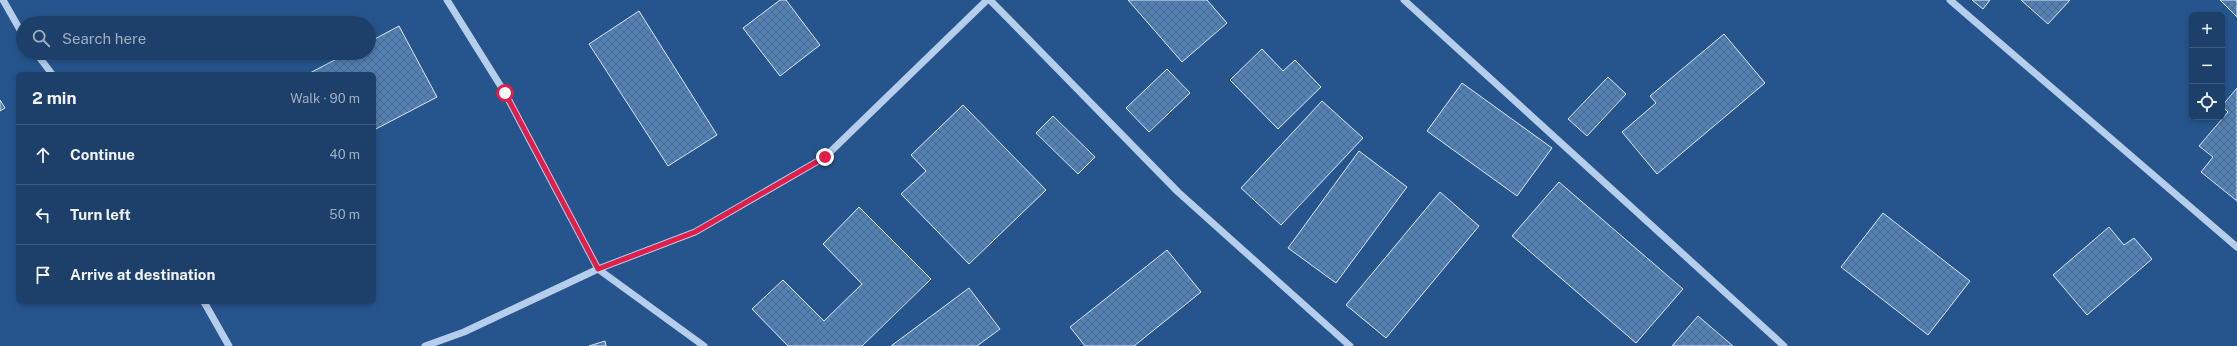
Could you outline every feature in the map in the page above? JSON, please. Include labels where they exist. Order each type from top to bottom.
[{"type":"street","points":[[3,0],[16,23]]},
{"type":"street","points":[[447,0],[505,93],[598,269],[704,346]]},
{"type":"street","points":[[425,346],[464,332],[598,269],[695,232],[825,157],[987,0]]},
{"type":"street","points":[[990,0],[1178,192],[1350,346]]},
{"type":"street","points":[[1404,0],[1784,346]]},
{"type":"street","points":[[1950,0],[2237,247]]},
{"type":"street","points":[[41,60],[50,72]]},
{"type":"street","points":[[205,304],[229,346]]},
{"type":"building","points":[[780,0],[786,0],[820,45],[780,76],[743,28]]},
{"type":"building","points":[[1128,0],[1207,0],[1227,23],[1182,62]]},
{"type":"building","points":[[1972,0],[1990,0],[1983,9]]},
{"type":"building","points":[[2021,0],[2070,0],[2048,24]]},
{"type":"building","points":[[2220,0],[2237,0],[2237,17]]},
{"type":"building","points":[[639,11],[717,135],[668,166],[589,44]]},
{"type":"building","points":[[399,26],[437,97],[376,129],[376,72],[312,72],[335,60],[376,60],[376,38]]},
{"type":"building","points":[[1724,34],[1765,83],[1657,174],[1622,132],[1656,103],[1650,96]]},
{"type":"building","points":[[1262,49],[1283,71],[1295,60],[1321,87],[1278,129],[1230,80]]},
{"type":"building","points":[[1167,69],[1190,93],[1149,132],[1126,108]]},
{"type":"building","points":[[1608,77],[1626,94],[1587,136],[1568,119]]},
{"type":"building","points":[[1462,83],[1552,148],[1517,196],[1427,131]]},
{"type":"building","points":[[2237,88],[2237,201],[2201,172],[2213,157],[2199,146],[2221,120],[2225,120],[2225,116],[2228,112],[2225,109],[2225,102]]},
{"type":"building","points":[[0,100],[5,108],[0,111]]},
{"type":"building","points":[[1322,101],[1363,138],[1281,225],[1241,188]]},
{"type":"building","points":[[963,105],[1046,190],[969,264],[901,194],[926,171],[911,155]]},
{"type":"building","points":[[1053,116],[1095,157],[1078,174],[1036,133]]},
{"type":"building","points":[[1359,151],[1407,187],[1336,283],[1288,248]]},
{"type":"building","points":[[1559,182],[1683,289],[1636,343],[1512,236]]},
{"type":"building","points":[[1440,192],[1479,226],[1386,338],[1346,305]]},
{"type":"building","points":[[859,207],[931,279],[862,346],[788,346],[752,309],[783,280],[824,321],[862,284],[823,244]]},
{"type":"building","points":[[1883,213],[1970,281],[1928,335],[1841,267]]},
{"type":"building","points":[[2109,227],[2124,245],[2134,238],[2152,259],[2087,315],[2053,275]]},
{"type":"building","points":[[1167,250],[1201,292],[1134,346],[1085,346],[1070,327]]},
{"type":"building","points":[[969,288],[1000,329],[977,346],[891,346]]},
{"type":"building","points":[[1698,316],[1733,346],[1672,346]]},
{"type":"building","points":[[605,341],[606,346],[589,346]]},
{"type":"route","points":[[505,93],[598,269],[695,232],[825,157]]}]
